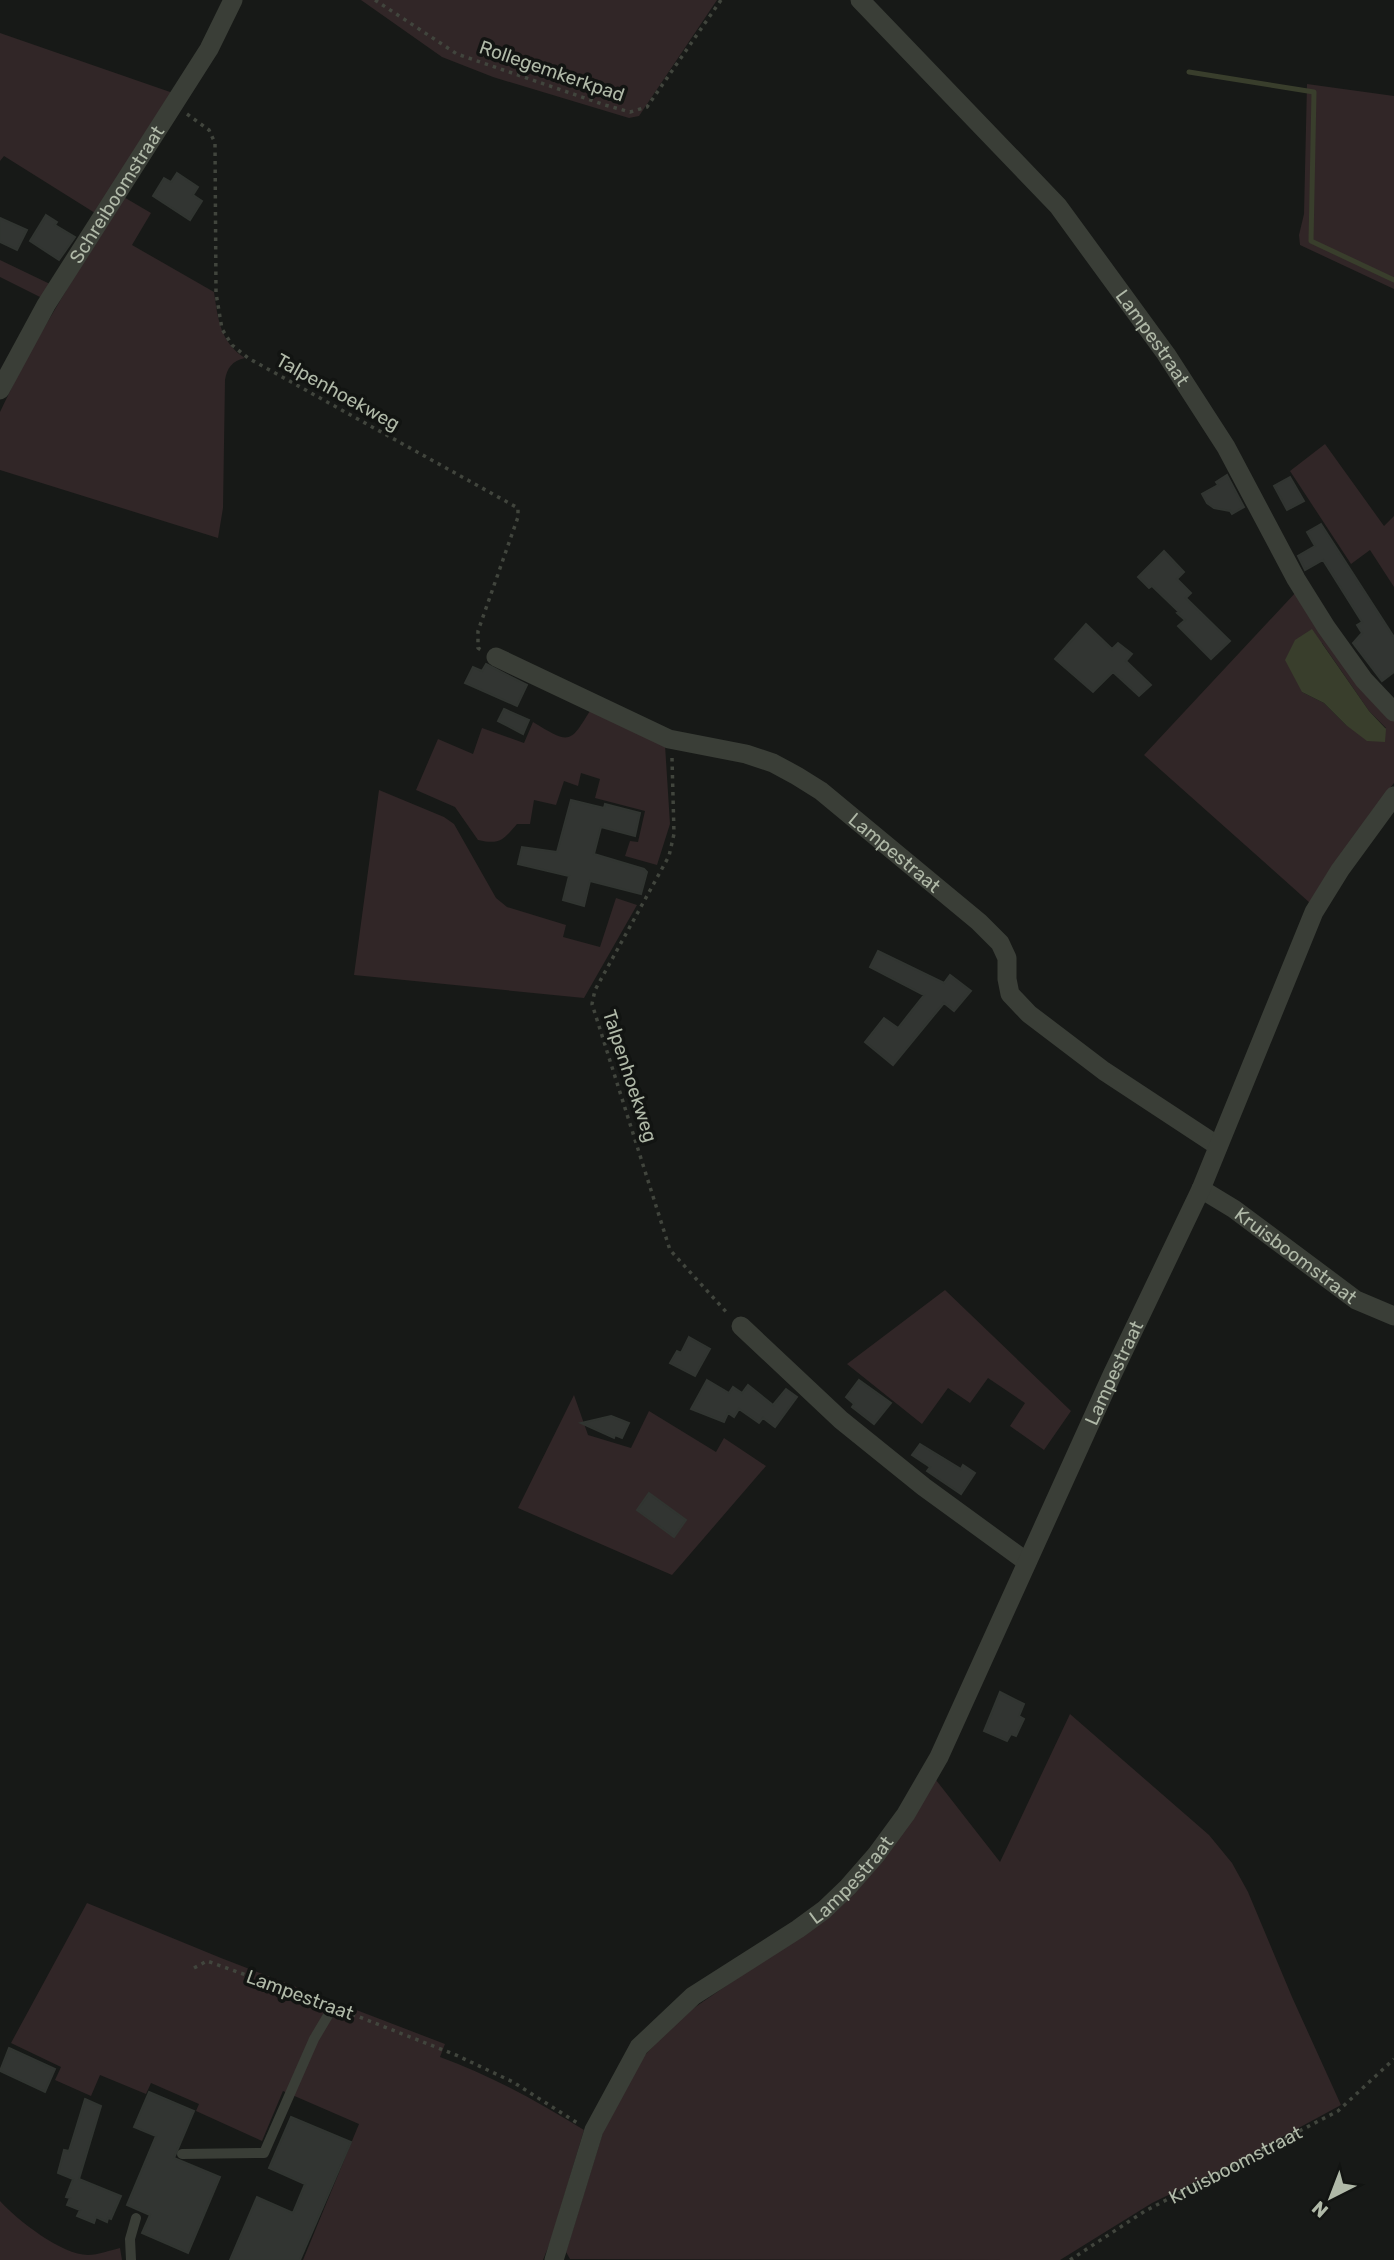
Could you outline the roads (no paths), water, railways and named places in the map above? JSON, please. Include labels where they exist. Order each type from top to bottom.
[{"type":"street","name":"Schreiboomstraat","points":[[0,390],[46,305],[209,49],[233,0]]},
{"type":"street","name":"Lampestraat","points":[[860,0],[1016,160],[1065,215],[1166,354],[1226,447],[1296,579],[1326,627],[1364,680],[1394,712]]},
{"type":"street","name":"Lampestraat","points":[[496,657],[670,738],[746,754],[773,763],[821,791],[979,922],[1000,943],[1007,958],[1006,979],[1010,994],[1029,1014],[1104,1071],[1218,1146]]},
{"type":"street","name":"Lampestraat","points":[[554,2260],[594,2130],[639,2047],[693,1996],[824,1910],[876,1855],[906,1814],[939,1757],[1112,1374],[1201,1189],[1314,912],[1340,870],[1394,796]]},
{"type":"street","name":"Kruisboomstraat","points":[[1201,1189],[1234,1209],[1356,1300],[1394,1316]]},
{"type":"street","points":[[741,1326],[841,1420],[924,1487],[1027,1562]]},
{"type":"lane","points":[[182,2154],[264,2153],[314,2039],[333,2007]]},
{"type":"lane","points":[[131,2260],[130,2239],[136,2218]]},
{"type":"waterway","points":[[1189,72],[1314,92],[1311,241],[1394,280]]}]
